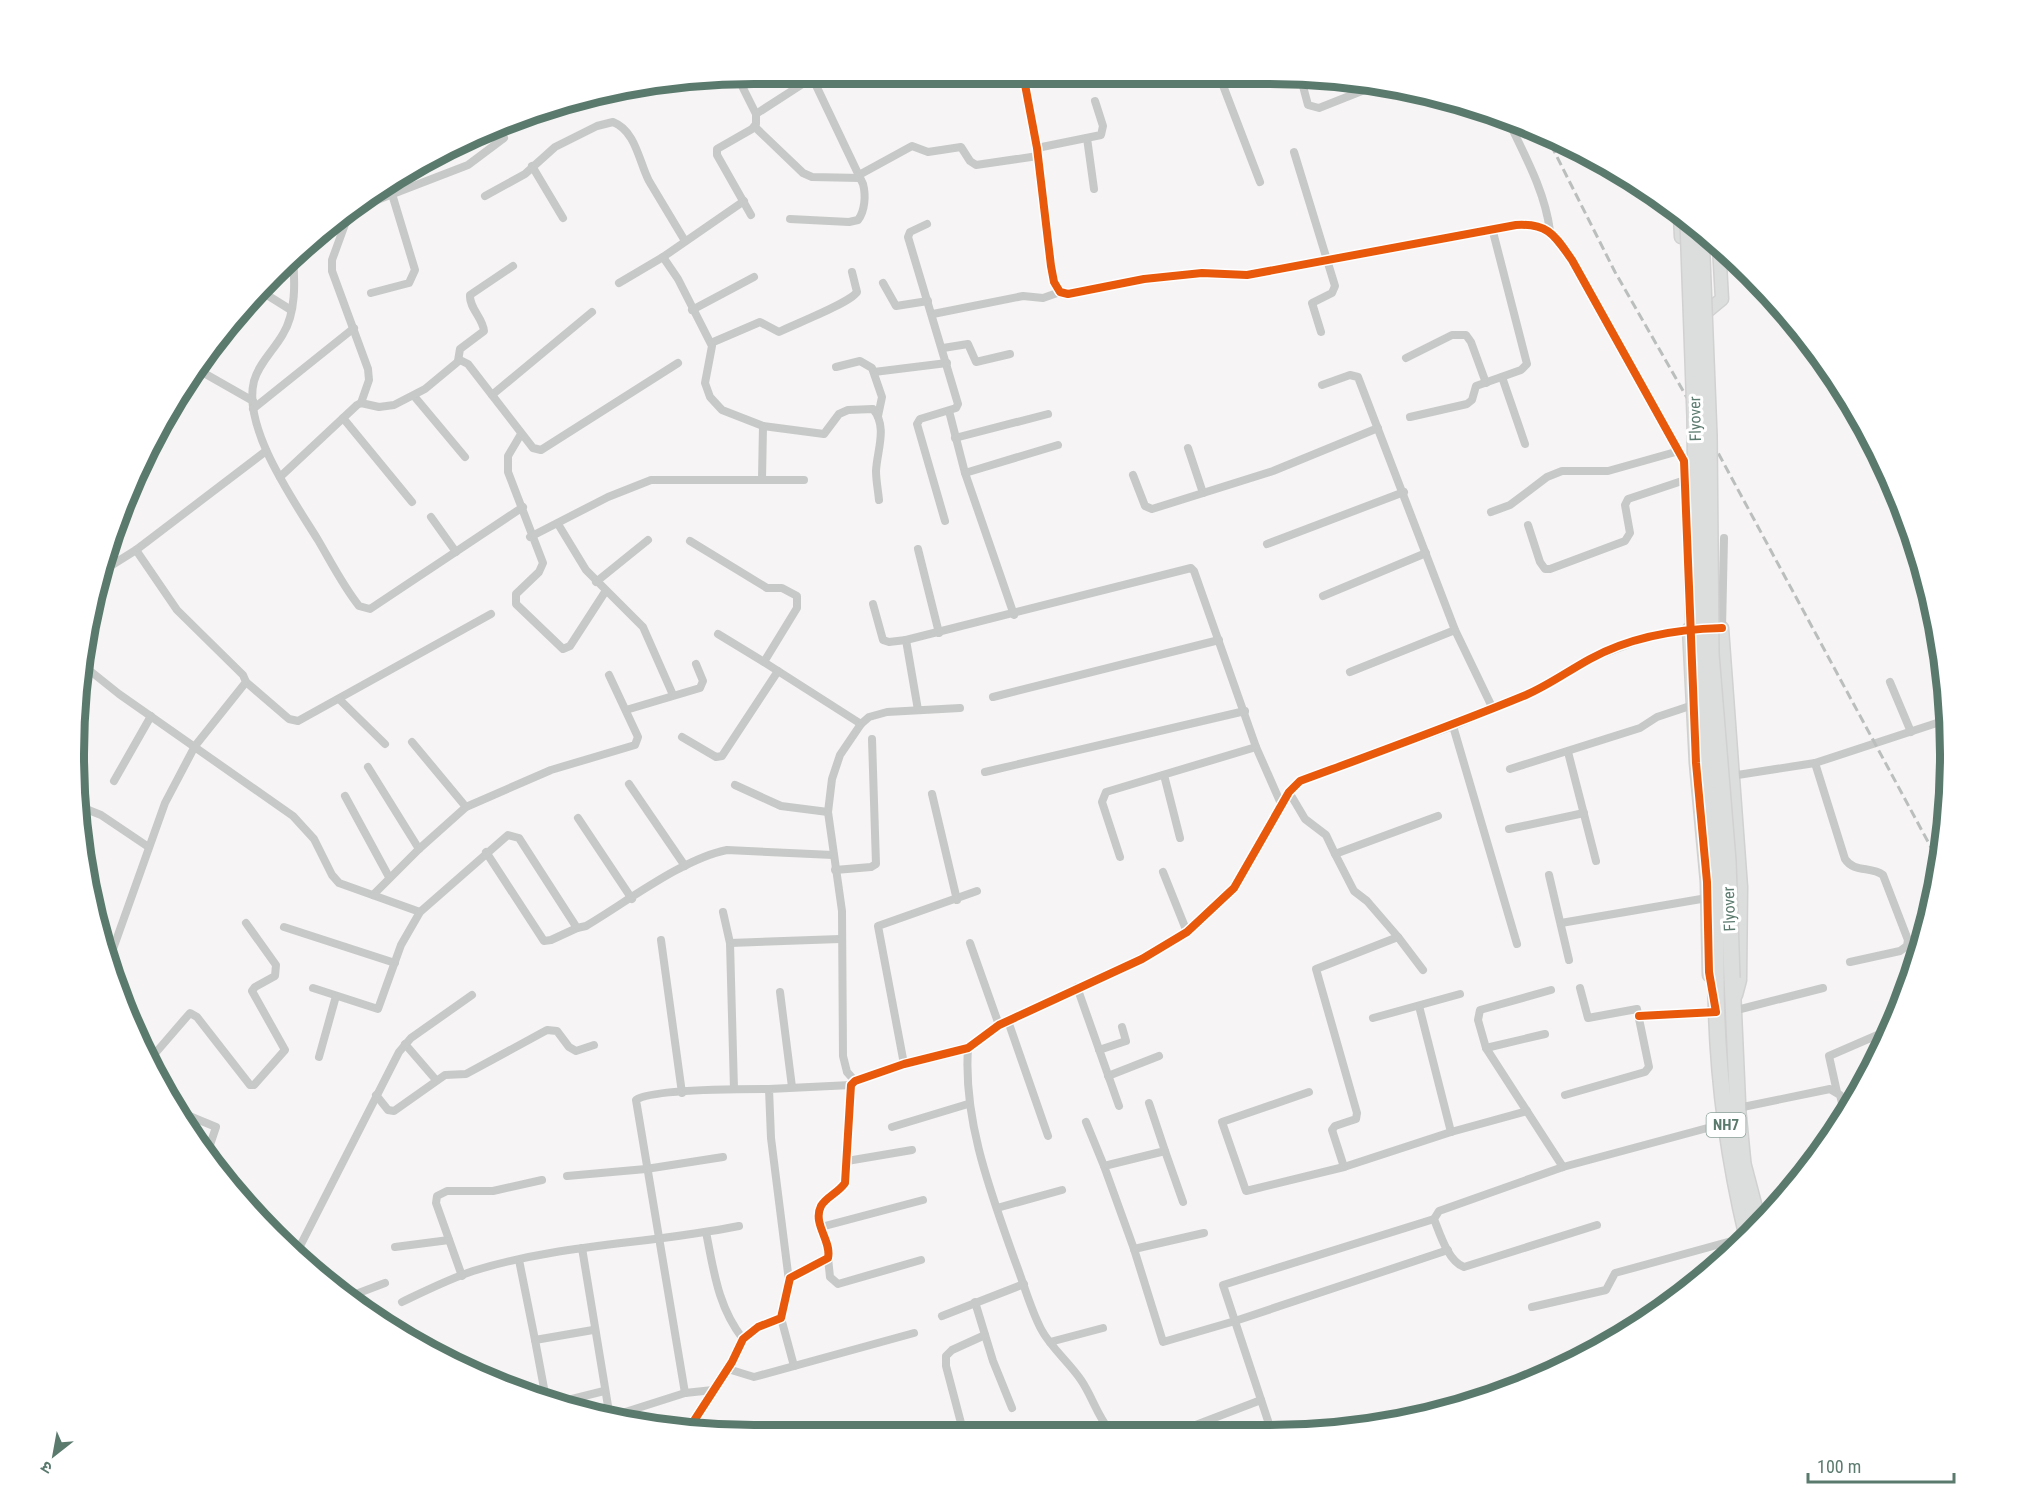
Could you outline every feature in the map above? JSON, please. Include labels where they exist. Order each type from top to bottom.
[{"type":"highway","name":"Flyover","points":[[1688,231],[1695,416],[1696,614],[1707,777],[1716,860],[1716,1012]]},
{"type":"highway","name":"Flyover","points":[[1701,242],[1709,436],[1711,654],[1728,861],[1733,1011]]},
{"type":"highway","name":"NH7","points":[[1733,1011],[1743,1164],[1757,1216]]},
{"type":"highway","name":"NH7","points":[[1716,1012],[1730,1166],[1744,1229]]},
{"type":"street","points":[[742,84],[756,114],[755,127]]},
{"type":"street","points":[[756,114],[801,84]]},
{"type":"street","points":[[790,219],[858,220],[862,214],[865,195],[859,176],[819,84]]},
{"type":"street","points":[[1025,84],[1037,152],[1051,266],[1054,282],[1060,292]]},
{"type":"street","points":[[1225,84],[1260,182]]},
{"type":"street","points":[[1303,85],[1308,105],[1312,108],[1319,108],[1362,91]]},
{"type":"street","points":[[755,127],[803,173],[813,177],[859,176],[912,146],[928,152],[961,147],[970,161],[976,165],[1101,135],[1103,129],[1095,101]]},
{"type":"street","points":[[485,196],[518,179],[555,147],[597,126],[616,123],[634,145],[648,178],[685,241]]},
{"type":"street","points":[[751,214],[717,152],[719,147],[755,127]]},
{"type":"street","points":[[1513,130],[1545,206],[1550,231],[1572,260],[1684,461],[1693,705],[1707,898],[1709,972],[1716,1012],[1639,1016]]},
{"type":"street","points":[[379,199],[468,165],[504,138]]},
{"type":"street","points":[[1087,138],[1094,189]]},
{"type":"street","points":[[1294,152],[1335,290],[1311,303],[1321,332]]},
{"type":"street","points":[[532,166],[563,218]]},
{"type":"street","points":[[371,293],[409,283],[415,270],[392,194]]},
{"type":"street","points":[[619,284],[744,201]]},
{"type":"street","points":[[280,477],[362,403],[369,375],[331,266],[345,223]]},
{"type":"street","points":[[927,224],[910,232],[908,237],[933,314],[958,404],[949,411],[920,419],[917,424],[945,521]]},
{"type":"street","points":[[933,314],[1023,296],[1043,298],[1060,292],[1068,294],[1144,279],[1202,273],[1247,276],[1492,228],[1528,224],[1550,231]]},
{"type":"street","points":[[1681,225],[1686,328],[1722,299],[1720,257]]},
{"type":"street","points":[[1410,417],[1467,404],[1472,400],[1474,388],[1521,370],[1528,361],[1492,228]]},
{"type":"street","points":[[663,256],[711,343],[712,356],[705,383],[714,403],[722,410],[763,426],[819,435],[827,432],[839,414],[848,410],[868,407],[878,416]]},
{"type":"street","points":[[362,403],[387,407],[414,396],[458,361],[460,349],[484,331],[470,303],[470,295],[513,266]]},
{"type":"street","points":[[293,268],[291,310],[284,334],[257,373],[253,405],[266,451],[362,609],[370,609],[523,507]]},
{"type":"street","points":[[711,343],[760,322],[779,332],[801,320],[846,303],[857,292],[852,272]]},
{"type":"street","points":[[692,310],[754,277]]},
{"type":"street","points":[[883,283],[892,304],[896,306],[928,301]]},
{"type":"street","points":[[266,295],[291,310]]},
{"type":"street","points":[[492,396],[592,312]]},
{"type":"street","points":[[253,405],[354,328]]},
{"type":"street","points":[[1406,358],[1452,336],[1466,334],[1472,342],[1486,383]]},
{"type":"street","points":[[943,348],[967,344],[975,362],[1011,354]]},
{"type":"street","points":[[458,361],[468,364],[532,448],[546,449],[592,416],[678,363]]},
{"type":"street","points":[[836,367],[861,361],[869,365],[874,372],[882,397],[878,416],[881,441],[876,475],[879,500]]},
{"type":"street","points":[[874,372],[947,363]]},
{"type":"street","points":[[203,373],[253,405]]},
{"type":"street","points":[[1322,385],[1356,375],[1404,492],[1455,630],[1493,709]]},
{"type":"street","points":[[1502,377],[1525,444]]},
{"type":"street","points":[[414,396],[465,457]]},
{"type":"street","points":[[949,411],[965,473],[1014,615]]},
{"type":"street","points":[[955,438],[1048,414]]},
{"type":"street","points":[[343,418],[412,502]]},
{"type":"street","points":[[762,479],[763,426]]},
{"type":"street","points":[[1133,474],[1145,506],[1150,509],[1273,471],[1378,429]]},
{"type":"street","points":[[521,434],[512,448],[507,464],[542,567],[518,591],[515,602],[559,648],[570,645],[605,592]]},
{"type":"street","points":[[965,473],[1058,445]]},
{"type":"street","points":[[1188,448],[1203,493]]},
{"type":"street","points":[[112,565],[136,550],[266,451]]},
{"type":"street","points":[[1491,513],[1510,505],[1547,477],[1562,471],[1608,471],[1679,451]]},
{"type":"street","points":[[530,537],[608,497],[651,480],[804,480]]},
{"type":"street","points":[[1528,525],[1540,562],[1545,569],[1550,569],[1625,541],[1630,533],[1625,505],[1628,499],[1685,480]]},
{"type":"street","points":[[1267,544],[1404,492]]},
{"type":"street","points":[[431,517],[456,552]]},
{"type":"street","points":[[558,524],[586,570],[605,592],[643,627],[674,695]]},
{"type":"street","points":[[1724,538],[1722,628],[1731,776],[1741,887],[1740,980],[1733,1011],[1823,988]]},
{"type":"street","points":[[596,582],[648,540]]},
{"type":"street","points":[[690,541],[767,588],[782,588],[797,596],[797,608],[764,662]]},
{"type":"street","points":[[918,549],[939,633]]},
{"type":"street","points":[[136,550],[177,610],[243,675],[246,682],[291,721],[301,720],[490,614]]},
{"type":"street","points":[[1323,596],[1426,554]]},
{"type":"street","points":[[873,604],[883,640],[889,642],[1014,615],[1191,568],[1245,711],[1256,747],[1276,797],[1282,806]]},
{"type":"street","points":[[685,1393],[636,1100],[642,1096],[853,1083],[904,1064],[968,1048],[999,1025],[1142,958],[1186,932],[1234,888],[1289,792],[1300,781],[1452,726],[1540,689],[1592,658],[1645,638],[1689,629],[1722,628]]},
{"type":"street","points":[[1350,672],[1455,630]]},
{"type":"street","points":[[718,634],[861,724]]},
{"type":"street","points":[[906,640],[918,710]]},
{"type":"street","points":[[993,697],[1219,640]]},
{"type":"street","points":[[626,710],[702,686],[703,681],[696,664]]},
{"type":"street","points":[[90,670],[293,816],[314,839],[339,883],[420,912]]},
{"type":"street","points":[[682,737],[716,757],[720,757],[778,671]]},
{"type":"street","points":[[373,895],[466,807],[551,770],[635,745],[638,737],[609,675]]},
{"type":"street","points":[[113,948],[147,846],[165,802],[195,746],[246,682]]},
{"type":"street","points":[[1890,682],[1911,732]]},
{"type":"street","points":[[339,699],[385,744]]},
{"type":"street","points":[[1510,769],[1640,728],[1657,717],[1693,705]]},
{"type":"street","points":[[921,1260],[838,1284],[830,1277],[829,1253],[819,1211],[822,1203],[835,1195],[845,1183],[853,1083],[847,1072],[843,1056],[840,939],[842,911],[828,812],[832,779],[840,754],[861,724],[877,714],[960,708]]},
{"type":"street","points":[[985,772],[1245,711]]},
{"type":"street","points":[[114,782],[151,716]]},
{"type":"street","points":[[1731,776],[1815,763],[1939,722]]},
{"type":"street","points":[[1452,726],[1516,944]]},
{"type":"street","points":[[835,870],[871,867],[876,864],[872,739]]},
{"type":"street","points":[[412,742],[466,807]]},
{"type":"street","points":[[1120,857],[1102,797],[1111,789],[1256,747]]},
{"type":"street","points":[[1568,752],[1596,861]]},
{"type":"street","points":[[1815,763],[1845,859],[1854,868],[1872,870],[1883,875],[1908,940],[1907,946],[1900,951],[1850,962]]},
{"type":"street","points":[[368,767],[419,849]]},
{"type":"street","points":[[1164,775],[1180,838]]},
{"type":"street","points":[[629,784],[685,866]]},
{"type":"street","points":[[735,785],[781,806],[828,812]]},
{"type":"street","points":[[1289,792],[1305,819],[1326,835],[1354,891],[1368,901],[1423,970]]},
{"type":"street","points":[[932,794],[957,900]]},
{"type":"street","points":[[345,796],[389,878]]},
{"type":"street","points":[[86,809],[101,815],[147,846]]},
{"type":"street","points":[[1509,829],[1584,813]]},
{"type":"street","points":[[1335,854],[1438,816]]},
{"type":"street","points":[[578,818],[632,899]]},
{"type":"street","points":[[313,988],[378,1009],[401,945],[420,912],[504,837],[516,836],[577,928]]},
{"type":"street","points":[[486,852],[544,941],[586,926],[705,855],[727,850],[833,855]]},
{"type":"street","points":[[1163,872],[1186,932]]},
{"type":"street","points":[[1548,875],[1569,960]]},
{"type":"street","points":[[904,1064],[877,928],[881,923],[957,900],[977,891]]},
{"type":"street","points":[[1561,923],[1707,898]]},
{"type":"street","points":[[723,912],[730,943],[734,1089]]},
{"type":"street","points":[[155,1054],[190,1013],[197,1017],[250,1085],[254,1085],[285,1050],[252,991],[275,976],[276,965],[246,923]]},
{"type":"street","points":[[284,927],[395,963]]},
{"type":"street","points":[[1344,1167],[1332,1130],[1356,1119],[1357,1113],[1315,971],[1319,967],[1398,937]]},
{"type":"street","points":[[730,943],[840,939]]},
{"type":"street","points":[[662,940],[682,1093]]},
{"type":"street","points":[[970,943],[999,1025]]},
{"type":"street","points":[[1077,987],[1119,1106]]},
{"type":"street","points":[[1564,1095],[1648,1069],[1639,1016],[1634,1008],[1588,1018],[1580,987]]},
{"type":"street","points":[[1551,990],[1480,1010],[1478,1020],[1486,1048],[1563,1167]]},
{"type":"street","points":[[780,992],[792,1087]]},
{"type":"street","points":[[1373,1018],[1460,994]]},
{"type":"street","points":[[299,1247],[376,1095],[405,1044],[472,995]]},
{"type":"street","points":[[319,1057],[336,996]]},
{"type":"street","points":[[1419,1006],[1451,1132]]},
{"type":"street","points":[[1008,1021],[1048,1136]]},
{"type":"street","points":[[1099,1050],[1126,1041],[1122,1027]]},
{"type":"street","points":[[376,1095],[388,1110],[394,1111],[436,1080],[449,1074],[466,1074],[552,1029],[560,1034],[572,1050],[594,1045]]},
{"type":"street","points":[[1841,1104],[1828,1063],[1830,1055],[1879,1033]]},
{"type":"street","points":[[1486,1048],[1545,1034]]},
{"type":"street","points":[[405,1044],[436,1080]]},
{"type":"street","points":[[968,1048],[968,1104],[997,1208],[1033,1311],[1050,1342],[1082,1382],[1105,1425]]},
{"type":"street","points":[[1108,1076],[1159,1056]]},
{"type":"street","points":[[769,1089],[771,1138],[789,1281],[781,1318],[794,1366]]},
{"type":"street","points":[[1738,1108],[1830,1089],[1837,1092]]},
{"type":"street","points":[[1309,1092],[1222,1121],[1245,1190],[1251,1192],[1344,1167],[1451,1132],[1527,1111]]},
{"type":"street","points":[[1149,1103],[1183,1202]]},
{"type":"street","points":[[892,1127],[968,1104]]},
{"type":"street","points":[[190,1116],[216,1127],[210,1145]]},
{"type":"street","points":[[1086,1122],[1134,1249],[1163,1342],[1235,1321],[1448,1250]]},
{"type":"street","points":[[1269,1425],[1222,1288],[1224,1284],[1434,1219],[1440,1211],[1563,1167],[1726,1123]]},
{"type":"street","points":[[847,1161],[912,1150]]},
{"type":"street","points":[[1104,1166],[1165,1151]]},
{"type":"street","points":[[567,1176],[646,1169],[723,1157]]},
{"type":"street","points":[[462,1276],[436,1203],[439,1194],[447,1191],[493,1191],[542,1180]]},
{"type":"street","points":[[997,1208],[1062,1190]]},
{"type":"street","points":[[821,1227],[923,1200]]},
{"type":"street","points":[[1434,1219],[1448,1250],[1458,1265],[1466,1267],[1597,1225]]},
{"type":"street","points":[[402,1302],[462,1276],[519,1260],[582,1248],[658,1240],[739,1226]]},
{"type":"street","points":[[706,1233],[720,1301],[729,1321],[743,1339]]},
{"type":"street","points":[[1134,1249],[1204,1233]]},
{"type":"street","points":[[395,1247],[449,1240]]},
{"type":"street","points":[[1532,1307],[1606,1290],[1616,1274],[1731,1241]]},
{"type":"street","points":[[582,1248],[593,1330],[608,1408]]},
{"type":"street","points":[[789,1281],[828,1258]]},
{"type":"street","points":[[519,1260],[544,1391]]},
{"type":"street","points":[[357,1294],[385,1283]]},
{"type":"street","points":[[942,1316],[1024,1284]]},
{"type":"street","points":[[975,1302],[1012,1408]]},
{"type":"street","points":[[693,1422],[728,1369],[743,1339],[758,1327],[781,1318]]},
{"type":"street","points":[[1050,1342],[1102,1328]]},
{"type":"street","points":[[535,1340],[593,1330]]},
{"type":"street","points":[[728,1369],[754,1377],[914,1333]]},
{"type":"street","points":[[961,1423],[946,1356],[952,1350],[985,1335]]},
{"type":"street","points":[[623,1412],[685,1393],[713,1390]]},
{"type":"street","points":[[572,1399],[604,1392]]},
{"type":"street","points":[[1196,1425],[1261,1400]]},
{"type":"railway","points":[[1552,147],[1615,272],[1709,436],[1933,850]]},
{"type":"cycle path","points":[[1025,84],[1037,148],[1051,266],[1054,282],[1060,292],[1068,294],[1144,279],[1202,273],[1247,275],[1516,225],[1536,226],[1544,229],[1556,238],[1572,260],[1684,461],[1696,763],[1707,882],[1709,972],[1716,1012],[1639,1016]]},
{"type":"cycle path","points":[[693,1422],[732,1362],[743,1339],[758,1327],[781,1318],[790,1278],[828,1258],[819,1213],[823,1203],[845,1183],[851,1085],[855,1081],[904,1064],[968,1048],[999,1025],[1142,959],[1187,932],[1234,888],[1289,792],[1300,781],[1526,695],[1605,651],[1621,645],[1671,632],[1722,628]]}]
